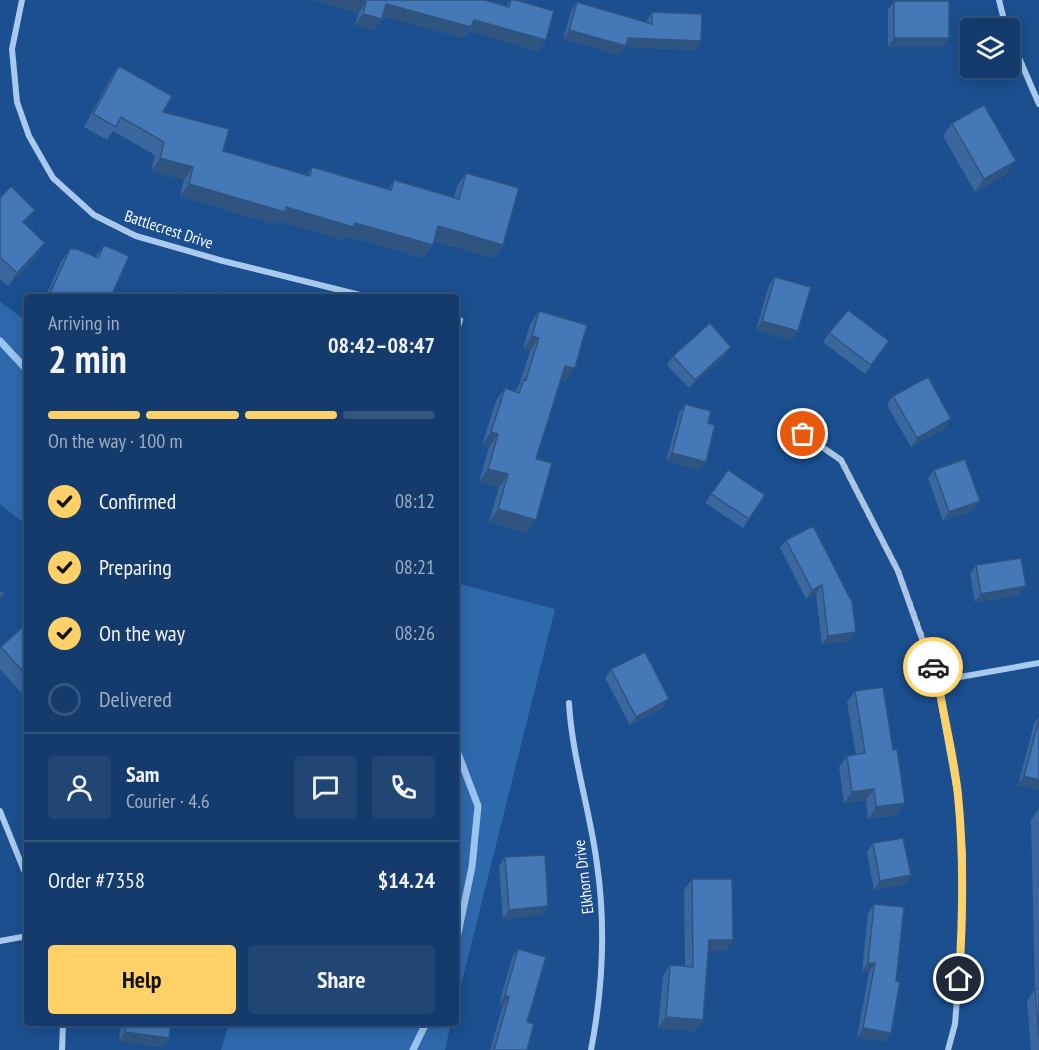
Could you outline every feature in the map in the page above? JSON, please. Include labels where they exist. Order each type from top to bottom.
[{"type":"street","name":"Battlecrest Drive","points":[[22,0],[12,49],[17,102],[29,136],[54,178],[94,216],[136,236],[223,261],[356,294]]},
{"type":"street","points":[[999,0],[1004,18]]},
{"type":"street","points":[[1020,60],[1039,104]]},
{"type":"street","points":[[803,434],[841,460],[898,571],[938,681],[957,792],[963,854],[962,934],[956,1024],[948,1050]]},
{"type":"street","points":[[938,681],[1039,663]]},
{"type":"street","name":"Elkhorn Drive","points":[[569,703],[571,730],[598,865],[604,951],[599,1010],[591,1050]]},
{"type":"street","points":[[0,812],[24,871]]},
{"type":"street","points":[[0,941],[24,937]]},
{"type":"street","points":[[62,1050],[63,1026]]},
{"type":"shaded area","points":[[0,302],[24,319],[24,524],[0,504]]},
{"type":"shaded area","points":[[459,584],[555,609],[459,993]]},
{"type":"shaded area","points":[[228,1026],[450,1026],[445,1050],[221,1050]]},
{"type":"building","points":[[359,0],[485,0],[509,7],[511,0],[516,0],[554,11],[546,40],[474,20],[471,27],[386,4],[382,19],[363,14],[366,2]]},
{"type":"building","points":[[894,1],[949,1],[949,38],[894,38]]},
{"type":"building","points":[[577,2],[652,24],[652,12],[702,14],[701,41],[628,38],[626,46],[569,30]]},
{"type":"building","points":[[119,66],[172,96],[163,112],[229,129],[223,151],[310,176],[312,167],[391,190],[394,180],[459,199],[466,173],[519,188],[503,245],[438,226],[433,245],[355,223],[353,227],[286,207],[285,212],[189,184],[193,167],[160,158],[164,142],[121,117],[116,127],[93,114]]},
{"type":"building","points":[[984,105],[1016,161],[984,179],[952,123]]},
{"type":"building","points":[[11,186],[35,210],[23,222],[45,243],[17,273],[0,257],[0,198]]},
{"type":"building","points":[[104,245],[129,256],[112,294],[50,293],[70,249],[77,249],[98,258]]},
{"type":"building","points":[[775,277],[811,287],[798,331],[762,321]]},
{"type":"building","points":[[848,310],[889,341],[871,365],[829,333]]},
{"type":"building","points":[[539,311],[587,325],[575,368],[565,366],[536,459],[552,463],[536,520],[498,509],[508,474],[488,469],[498,434],[491,432],[505,388],[519,393],[524,379],[526,380],[539,338],[532,336]]},
{"type":"building","points":[[710,323],[731,347],[695,380],[673,356]]},
{"type":"building","points":[[928,377],[951,419],[917,438],[893,396]]},
{"type":"building","points":[[685,404],[711,411],[708,423],[715,425],[706,462],[672,453]]},
{"type":"building","points":[[965,459],[980,501],[949,512],[934,470]]},
{"type":"building","points":[[728,470],[765,495],[749,519],[711,494]]},
{"type":"building","points":[[813,526],[852,602],[856,632],[828,636],[822,585],[812,590],[786,540]]},
{"type":"building","points":[[1021,558],[1026,586],[981,594],[976,565]]},
{"type":"building","points":[[24,626],[24,673],[1,647]]},
{"type":"building","points":[[645,652],[669,699],[636,717],[611,669]]},
{"type":"building","points":[[883,687],[893,750],[897,749],[905,803],[876,807],[874,789],[852,792],[847,756],[865,753],[855,691]]},
{"type":"building","points":[[1039,720],[1039,780],[1024,776]]},
{"type":"building","points":[[903,838],[911,875],[880,881],[873,843]]},
{"type":"building","points":[[545,855],[548,906],[509,910],[505,857]]},
{"type":"building","points":[[692,879],[732,879],[733,940],[709,940],[703,1020],[666,1017],[670,965],[693,967]]},
{"type":"building","points":[[874,904],[904,907],[896,981],[900,982],[891,1033],[863,1028],[875,963],[868,963]]},
{"type":"building","points":[[518,949],[546,957],[527,1022],[534,1024],[527,1050],[494,1050],[509,997],[505,995]]},
{"type":"building","points":[[1035,989],[1039,989],[1039,1037]]},
{"type":"building","points":[[126,1026],[171,1026],[169,1038],[125,1032]]},
{"type":"waterway","points":[[0,341],[24,367]]},
{"type":"waterway","points":[[459,756],[478,806],[472,867],[459,929]]},
{"type":"waterway","points":[[413,1050],[425,1026]]},
{"type":"way so far","points":[[803,434],[841,460],[898,571],[933,667]]},
{"type":"route","points":[[933,667],[938,681],[957,792],[963,854],[959,979]]}]
